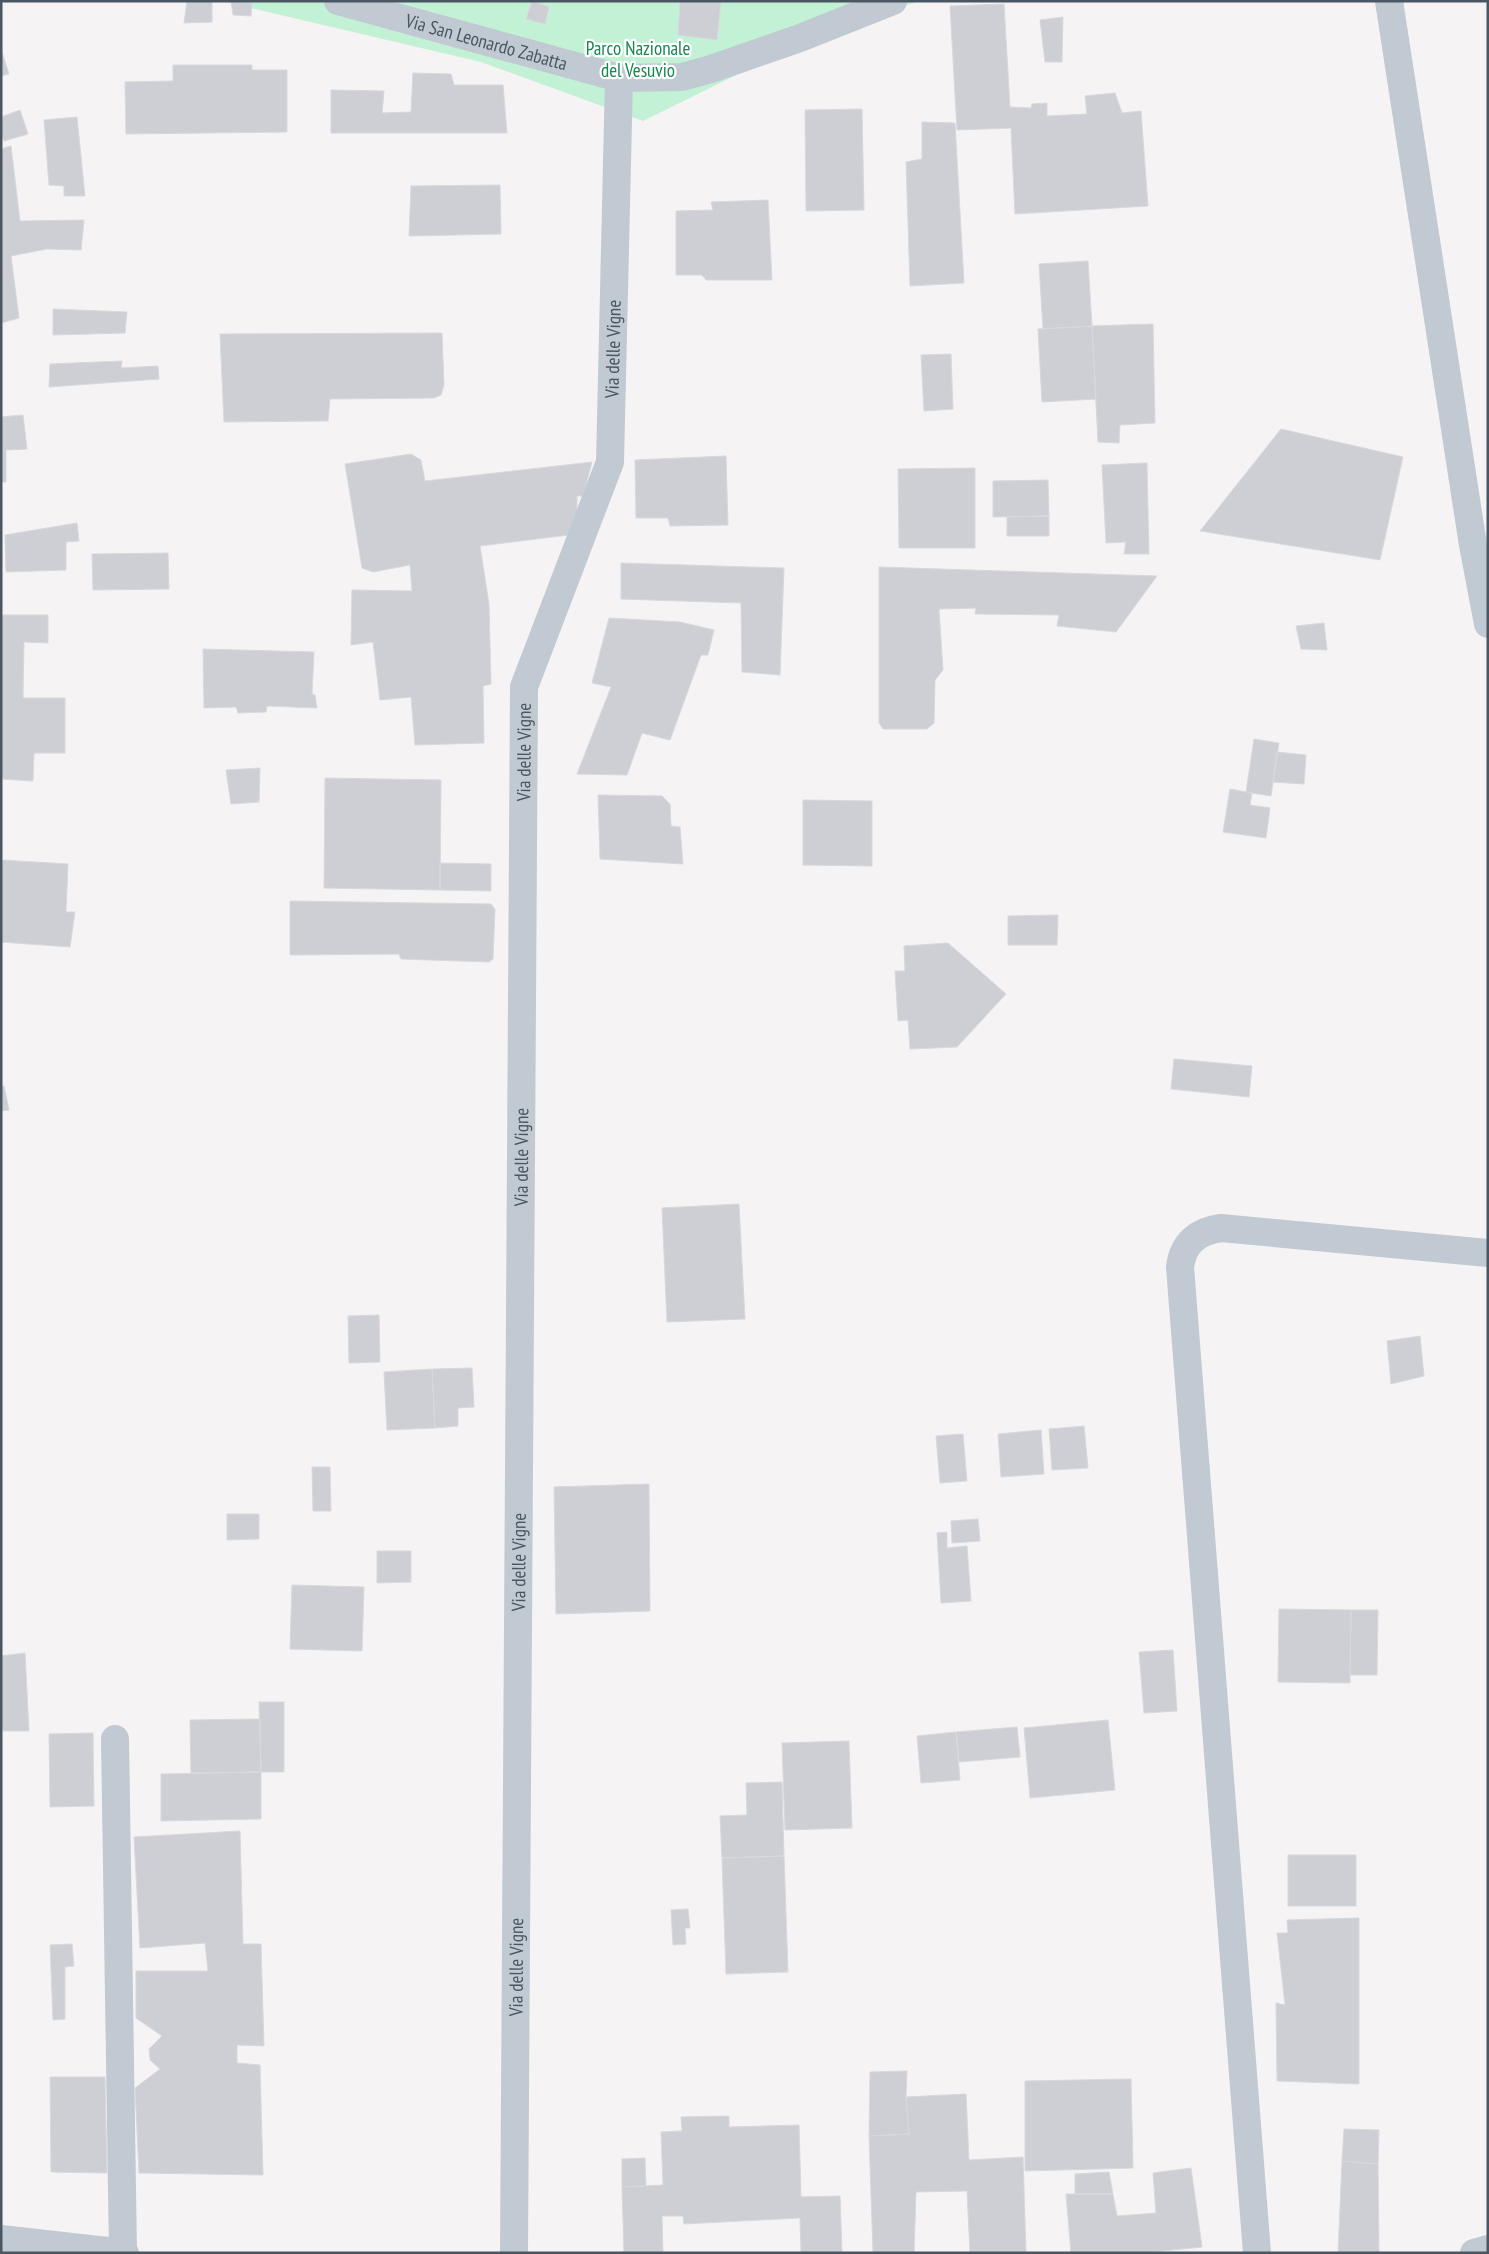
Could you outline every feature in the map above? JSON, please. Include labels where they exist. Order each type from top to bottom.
[{"type":"street","name":"Via San Leonardo Zabatta","points":[[338,1],[619,78],[682,78],[800,38],[893,1]]},
{"type":"street","points":[[1389,1],[1472,545],[1488,624]]},
{"type":"street","name":"Via delle Vigne","points":[[514,2253],[524,687],[610,462],[619,78]]},
{"type":"street","points":[[1257,2253],[1180,1267],[1181,1258],[1191,1240],[1200,1233],[1222,1228],[1488,1253]]},
{"type":"street","points":[[1,2239],[124,2253],[115,1739]]},
{"type":"street","points":[[1474,2253],[1488,2250]]},
{"type":"green space","name":"Parco Nazionale del Vesuvio","points":[[221,1],[919,1],[795,46],[643,121],[481,62]]},
{"type":"building","points":[[187,1],[212,1],[212,22],[184,23]]},
{"type":"building","points":[[231,1],[252,3],[251,16],[233,15]]},
{"type":"building","points":[[532,1],[549,7],[545,24],[526,19]]},
{"type":"building","points":[[680,1],[721,1],[717,40],[678,35]]},
{"type":"building","points":[[1004,4],[1010,107],[1031,108],[1032,104],[1047,103],[1047,116],[1087,114],[1085,96],[1115,93],[1122,113],[1141,111],[1148,206],[1015,214],[1011,128],[957,130],[950,6]]},
{"type":"building","points":[[1063,17],[1062,62],[1045,62],[1040,20]]},
{"type":"building","points":[[1,49],[9,74],[1,76]]},
{"type":"building","points":[[173,65],[252,65],[252,70],[287,70],[287,132],[126,134],[125,82],[173,81]]},
{"type":"building","points":[[413,73],[451,74],[454,85],[503,85],[507,133],[331,133],[331,90],[384,91],[382,113],[411,112]]},
{"type":"building","points":[[862,109],[864,210],[806,211],[805,110]]},
{"type":"building","points":[[20,110],[28,134],[4,141],[1,132],[1,117]]},
{"type":"building","points":[[77,117],[85,196],[64,196],[64,186],[49,185],[44,120]]},
{"type":"building","points":[[922,122],[955,123],[964,283],[910,286],[906,162],[922,159]]},
{"type":"building","points":[[11,146],[20,221],[84,220],[81,250],[47,249],[11,256],[19,318],[1,323],[1,149]]},
{"type":"building","points":[[500,185],[501,234],[409,236],[411,186]]},
{"type":"building","points":[[768,200],[772,280],[706,280],[702,275],[676,275],[676,211],[713,210],[711,202]]},
{"type":"building","points":[[1088,261],[1092,326],[1043,329],[1039,264]]},
{"type":"building","points":[[53,309],[127,312],[125,333],[53,335]]},
{"type":"building","points":[[1153,324],[1155,423],[1120,425],[1119,443],[1098,442],[1092,326]]},
{"type":"building","points":[[1092,326],[1096,399],[1042,402],[1038,329]]},
{"type":"building","points":[[442,333],[444,385],[441,395],[434,398],[330,399],[328,421],[224,422],[220,334]]},
{"type":"building","points":[[951,354],[953,409],[924,411],[921,355]]},
{"type":"building","points":[[122,361],[121,368],[158,366],[159,379],[49,387],[50,364]]},
{"type":"building","points":[[23,415],[27,449],[6,450],[6,482],[1,482],[1,417]]},
{"type":"building","points":[[1281,429],[1403,457],[1380,560],[1200,531]]},
{"type":"building","points":[[411,454],[421,460],[425,481],[592,462],[583,496],[577,496],[577,534],[480,546],[489,604],[491,684],[483,686],[484,743],[415,745],[411,697],[380,700],[373,642],[351,645],[352,590],[412,591],[410,565],[373,572],[362,568],[345,464]]},
{"type":"building","points":[[726,456],[728,525],[670,526],[668,518],[636,518],[635,460]]},
{"type":"building","points":[[1147,463],[1149,554],[1124,554],[1126,542],[1106,543],[1102,465]]},
{"type":"building","points":[[975,468],[975,548],[899,548],[898,469]]},
{"type":"building","points":[[1048,480],[1049,516],[993,517],[993,481]]},
{"type":"building","points":[[1049,516],[1049,536],[1007,536],[1007,517]]},
{"type":"building","points":[[77,523],[79,541],[66,542],[66,570],[6,572],[5,535]]},
{"type":"building","points":[[168,553],[169,589],[93,590],[92,554]]},
{"type":"building","points":[[621,563],[784,568],[780,675],[742,672],[741,603],[621,599]]},
{"type":"building","points":[[879,567],[1157,576],[1116,632],[1057,626],[1059,615],[975,614],[976,608],[939,609],[943,670],[935,680],[934,723],[927,729],[883,729],[879,723]]},
{"type":"building","points":[[1,615],[48,615],[48,643],[24,642],[23,698],[65,698],[65,753],[34,753],[33,781],[1,779]]},
{"type":"building","points":[[609,618],[680,622],[714,630],[708,655],[701,655],[670,740],[642,733],[627,775],[577,774],[611,687],[592,683]]},
{"type":"building","points":[[1324,623],[1327,650],[1301,649],[1296,626]]},
{"type":"building","points":[[203,649],[314,652],[312,694],[315,695],[317,708],[267,706],[266,712],[238,713],[236,707],[204,708]]},
{"type":"building","points":[[1254,739],[1279,743],[1271,796],[1246,792]]},
{"type":"building","points":[[1277,752],[1306,755],[1304,784],[1273,782]]},
{"type":"building","points":[[260,768],[259,802],[231,804],[226,770]]},
{"type":"building","points":[[325,778],[441,780],[440,890],[324,888]]},
{"type":"building","points":[[1230,789],[1252,793],[1250,805],[1270,808],[1266,838],[1223,832]]},
{"type":"building","points":[[598,795],[662,796],[670,804],[671,826],[680,827],[683,864],[600,859]]},
{"type":"building","points":[[803,800],[872,801],[872,866],[803,865]]},
{"type":"building","points":[[1,860],[68,864],[66,912],[75,912],[70,947],[1,942]]},
{"type":"building","points":[[440,863],[491,864],[491,891],[440,890]]},
{"type":"building","points":[[290,901],[491,904],[495,909],[493,959],[489,962],[401,959],[399,954],[290,955]]},
{"type":"building","points":[[1058,915],[1057,945],[1008,945],[1008,916]]},
{"type":"building","points":[[948,943],[1006,994],[957,1047],[910,1049],[908,1020],[898,1021],[895,971],[905,971],[904,946]]},
{"type":"building","points":[[1174,1059],[1252,1066],[1249,1097],[1171,1089]]},
{"type":"building","points":[[1,1086],[4,1086],[9,1110],[1,1111]]},
{"type":"building","points":[[739,1204],[745,1319],[667,1322],[662,1208]]},
{"type":"building","points":[[379,1315],[380,1362],[349,1363],[348,1316]]},
{"type":"building","points":[[1420,1336],[1424,1376],[1391,1384],[1387,1341]]},
{"type":"building","points":[[472,1368],[474,1407],[458,1408],[458,1426],[435,1428],[432,1369]]},
{"type":"building","points":[[432,1369],[435,1428],[387,1430],[384,1372]]},
{"type":"building","points":[[1084,1426],[1088,1468],[1052,1470],[1049,1429]]},
{"type":"building","points":[[1041,1430],[1044,1474],[1001,1477],[998,1434]]},
{"type":"building","points":[[963,1434],[967,1481],[940,1483],[936,1436]]},
{"type":"building","points":[[312,1467],[330,1467],[331,1511],[313,1511]]},
{"type":"building","points":[[649,1484],[650,1611],[556,1614],[554,1487]]},
{"type":"building","points":[[227,1514],[259,1514],[259,1539],[227,1540]]},
{"type":"building","points":[[978,1519],[980,1541],[952,1543],[951,1521]]},
{"type":"building","points":[[947,1532],[947,1548],[967,1546],[971,1601],[941,1603],[937,1533]]},
{"type":"building","points":[[377,1551],[411,1551],[411,1582],[377,1583]]},
{"type":"building","points":[[292,1585],[364,1587],[362,1651],[290,1649]]},
{"type":"building","points":[[1279,1609],[1351,1610],[1350,1683],[1278,1682]]},
{"type":"building","points":[[1351,1610],[1378,1610],[1377,1675],[1350,1675]]},
{"type":"building","points":[[1173,1650],[1177,1711],[1144,1713],[1139,1652]]},
{"type":"building","points":[[25,1653],[29,1731],[1,1731],[1,1656]]},
{"type":"building","points":[[259,1702],[284,1702],[284,1772],[261,1772]]},
{"type":"building","points":[[260,1719],[261,1772],[191,1773],[190,1720]]},
{"type":"building","points":[[1108,1720],[1115,1790],[1030,1798],[1024,1728]]},
{"type":"building","points":[[1017,1727],[1020,1757],[959,1762],[956,1732]]},
{"type":"building","points":[[956,1732],[960,1780],[921,1783],[917,1736]]},
{"type":"building","points":[[93,1733],[94,1806],[50,1807],[49,1734]]},
{"type":"building","points":[[849,1741],[852,1828],[785,1830],[782,1743]]},
{"type":"building","points":[[261,1772],[261,1819],[161,1821],[161,1774]]},
{"type":"building","points":[[782,1782],[784,1856],[722,1858],[720,1816],[747,1815],[746,1783]]},
{"type":"building","points":[[240,1831],[243,1944],[261,1944],[264,2046],[237,2045],[237,2063],[260,2065],[263,2175],[139,2173],[135,2088],[160,2069],[150,2060],[149,2049],[162,2036],[136,2018],[136,1971],[208,1971],[205,1943],[140,1948],[134,1837]]},
{"type":"building","points":[[1288,1855],[1356,1855],[1356,1906],[1288,1906]]},
{"type":"building","points":[[784,1856],[788,1972],[726,1974],[722,1858]]},
{"type":"building","points":[[688,1909],[690,1928],[685,1928],[686,1944],[673,1945],[671,1910]]},
{"type":"building","points":[[1359,1918],[1359,2084],[1277,2081],[1276,2003],[1285,2005],[1277,1933],[1288,1933],[1287,1920]]},
{"type":"building","points":[[72,1944],[74,1966],[65,1967],[65,2019],[53,2020],[50,1945]]},
{"type":"building","points":[[907,2071],[906,2097],[909,2134],[869,2136],[870,2072]]},
{"type":"building","points":[[50,2077],[105,2077],[107,2173],[51,2172]]},
{"type":"building","points":[[1131,2079],[1133,2168],[1025,2171],[1025,2081]]},
{"type":"building","points":[[966,2094],[969,2160],[1023,2157],[1026,2253],[970,2253],[967,2191],[916,2192],[914,2253],[873,2253],[869,2136],[909,2134],[906,2097]]},
{"type":"building","points":[[729,2116],[729,2127],[799,2125],[801,2197],[840,2196],[842,2253],[801,2253],[800,2218],[684,2224],[683,2216],[662,2216],[663,2253],[624,2253],[622,2187],[663,2185],[661,2132],[682,2131],[681,2117]]},
{"type":"building","points":[[1344,2129],[1379,2130],[1378,2164],[1342,2161]]},
{"type":"building","points":[[645,2158],[646,2186],[622,2187],[622,2159]]},
{"type":"building","points":[[1342,2161],[1378,2164],[1379,2253],[1338,2253]]},
{"type":"building","points":[[1191,2168],[1202,2247],[1142,2253],[1071,2253],[1066,2194],[1113,2194],[1117,2216],[1156,2213],[1153,2173]]},
{"type":"building","points":[[1109,2172],[1113,2194],[1075,2194],[1075,2174]]}]
